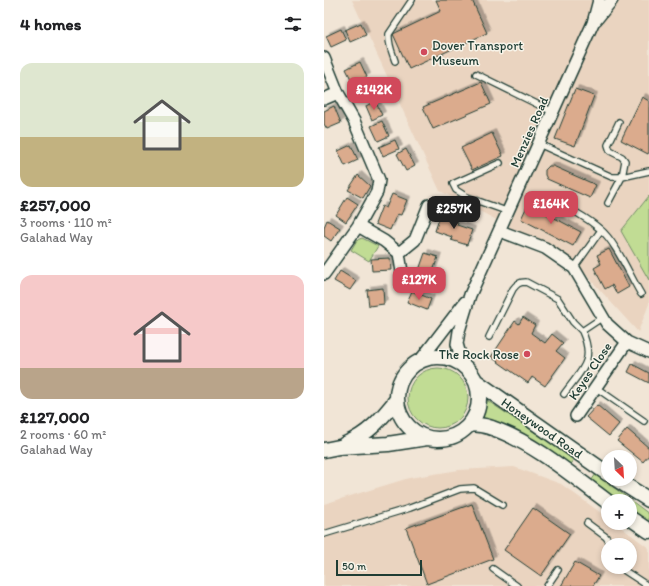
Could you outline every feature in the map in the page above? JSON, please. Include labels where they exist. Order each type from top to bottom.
[{"type":"street","name":"Menzies Road","points":[[463,365],[457,344],[459,331],[470,295],[540,144],[593,23],[599,0]]},
{"type":"street","name":"Menzies Road","points":[[593,23],[612,0]]},
{"type":"street","points":[[324,58],[338,93],[354,122],[379,180],[377,192],[358,226],[324,274]]},
{"type":"street","points":[[324,99],[338,93]]},
{"type":"street","points":[[399,253],[416,240],[429,205]]},
{"type":"street","points":[[358,226],[384,241],[399,253],[402,272]]},
{"type":"street","points":[[500,231],[545,248],[574,268],[606,324],[627,342],[649,352]]},
{"type":"street","name":"Menzies Road","points":[[419,362],[470,295]]},
{"type":"street","name":"Keyes Close","points":[[576,416],[627,342]]},
{"type":"street","points":[[441,357],[453,360],[463,365],[477,382],[480,393],[476,415],[471,424],[462,433],[451,438],[439,440],[427,438],[417,434],[409,428],[403,419],[398,410],[398,388],[410,368],[419,362],[430,358],[441,357]]},
{"type":"street","name":"Honeywood Road","points":[[477,382],[601,469]]},
{"type":"street","points":[[339,447],[356,439],[373,427],[397,399]]},
{"type":"street","name":"Honeywood Road","points":[[471,424],[490,427],[510,435],[547,457],[601,497]]},
{"type":"street","points":[[324,450],[339,447],[388,444],[427,438]]},
{"type":"street","points":[[627,486],[649,500]]},
{"type":"street","points":[[637,523],[649,531]]},
{"type":"lane","points":[[395,61],[390,48],[389,34],[412,0]]},
{"type":"lane","points":[[476,74],[554,112]]},
{"type":"lane","points":[[608,203],[622,177],[625,161],[622,157],[610,151],[608,145],[619,122]]},
{"type":"lane","points":[[540,144],[612,177],[622,177],[649,171]]},
{"type":"lane","points":[[500,163],[453,184],[456,190],[467,197],[509,212]]},
{"type":"lane","points":[[550,199],[580,215],[602,230],[612,244],[641,294]]},
{"type":"lane","points":[[574,268],[602,230]]},
{"type":"lane","points":[[489,337],[513,289],[517,284],[526,282],[558,299],[573,322],[582,331],[588,348],[587,362],[564,394]]},
{"type":"lane","points":[[582,331],[603,317]]},
{"type":"lane","points":[[595,387],[644,421]]},
{"type":"lane","points":[[324,534],[410,508],[460,489],[474,488],[502,505]]},
{"type":"lane","points":[[587,523],[607,538]]},
{"type":"lane","points":[[493,569],[517,586]]},
{"type":"lane","points":[[547,586],[558,570]]},
{"type":"lane","points":[[630,574],[648,586]]},
{"type":"shaded area","points":[[352,0],[649,0],[649,196],[621,231],[649,280],[649,304],[638,332],[571,258],[440,191]]},
{"type":"shaded area","points":[[514,467],[561,484],[601,513],[601,530],[625,530],[635,538],[601,538],[601,574],[637,574],[637,539],[649,548],[649,586],[324,586],[324,504],[409,478],[459,470]]},
{"type":"green space","points":[[649,196],[649,280],[621,231]]},
{"type":"green space","points":[[362,238],[378,246],[369,261],[351,250],[357,240]]},
{"type":"green space","points":[[438,368],[454,373],[459,377],[463,382],[468,398],[463,414],[459,419],[454,423],[438,428],[422,423],[417,419],[413,414],[408,398],[413,382],[417,377],[422,373]]},
{"type":"green space","points":[[482,397],[563,451],[573,460],[569,466],[476,420],[480,410]]},
{"type":"green space","points":[[596,474],[601,478],[601,486],[612,486],[622,494],[609,494],[591,481]]},
{"type":"green space","points":[[637,505],[649,514],[649,524],[637,515]]},
{"type":"building","name":"Dover Transport Museum","points":[[436,0],[472,0],[487,33],[409,69],[393,34],[441,11]]},
{"type":"building","points":[[361,23],[366,35],[350,42],[345,30]]},
{"type":"building","points":[[341,29],[346,40],[331,47],[326,36]]},
{"type":"building","points":[[360,62],[367,77],[353,83],[346,69]]},
{"type":"building","points":[[481,82],[491,104],[433,129],[423,107]]},
{"type":"building","points":[[374,85],[378,94],[362,101],[357,92]]},
{"type":"building","points":[[575,89],[594,96],[575,146],[555,139]]},
{"type":"building","points":[[642,97],[649,101],[648,154],[621,140]]},
{"type":"building","points":[[375,101],[382,115],[372,120],[366,106]]},
{"type":"building","points":[[334,106],[341,123],[327,129],[324,124],[324,111]]},
{"type":"building","points":[[382,121],[389,136],[378,141],[371,126]]},
{"type":"building","points":[[492,133],[503,156],[472,170],[461,148]]},
{"type":"building","points":[[395,140],[399,149],[383,156],[379,147]]},
{"type":"building","points":[[351,145],[358,160],[345,166],[338,151]]},
{"type":"building","points":[[406,149],[415,166],[406,171],[397,154]]},
{"type":"building","points":[[549,166],[553,166],[596,185],[590,198],[547,179],[545,170]]},
{"type":"building","points":[[358,175],[370,186],[363,198],[348,190]]},
{"type":"building","points":[[392,194],[407,200],[401,215],[397,214],[390,230],[375,224],[382,206],[386,208]]},
{"type":"building","points":[[347,197],[358,204],[346,222],[336,215]]},
{"type":"building","points":[[528,204],[581,232],[573,246],[521,219]]},
{"type":"building","points":[[440,216],[458,222],[457,225],[472,230],[467,245],[451,240],[452,237],[435,231]]},
{"type":"building","points":[[327,220],[340,228],[331,241],[324,236],[324,227]]},
{"type":"building","points":[[609,249],[629,287],[617,294],[612,285],[605,289],[594,268],[601,264],[597,255]]},
{"type":"building","points":[[425,253],[438,257],[432,274],[419,270]]},
{"type":"building","points":[[390,258],[391,270],[372,271],[371,259]]},
{"type":"building","points":[[340,271],[356,281],[350,290],[334,281]]},
{"type":"building","points":[[383,288],[384,304],[369,306],[367,290]]},
{"type":"building","points":[[412,291],[431,299],[427,310],[407,302]]},
{"type":"building","name":"The Rock Rose","points":[[523,317],[535,325],[531,333],[545,343],[552,334],[563,343],[556,351],[565,358],[545,386],[532,377],[528,383],[491,357],[515,321],[519,324]]},
{"type":"building","points":[[632,364],[649,373],[649,383],[628,372]]},
{"type":"building","points":[[597,405],[619,424],[609,436],[586,417]]},
{"type":"building","points":[[627,429],[649,448],[649,455],[643,462],[637,457],[637,450],[628,450],[617,441]]},
{"type":"building","points":[[472,504],[493,559],[427,584],[406,528]]},
{"type":"building","points":[[533,508],[570,534],[541,576],[504,550]]},
{"type":"building","points":[[575,562],[599,576],[593,586],[561,586]]},
{"type":"place","name":"Dover Transport Museum","points":[[424,52]]},
{"type":"place","name":"The Rock Rose","points":[[527,354]]}]
